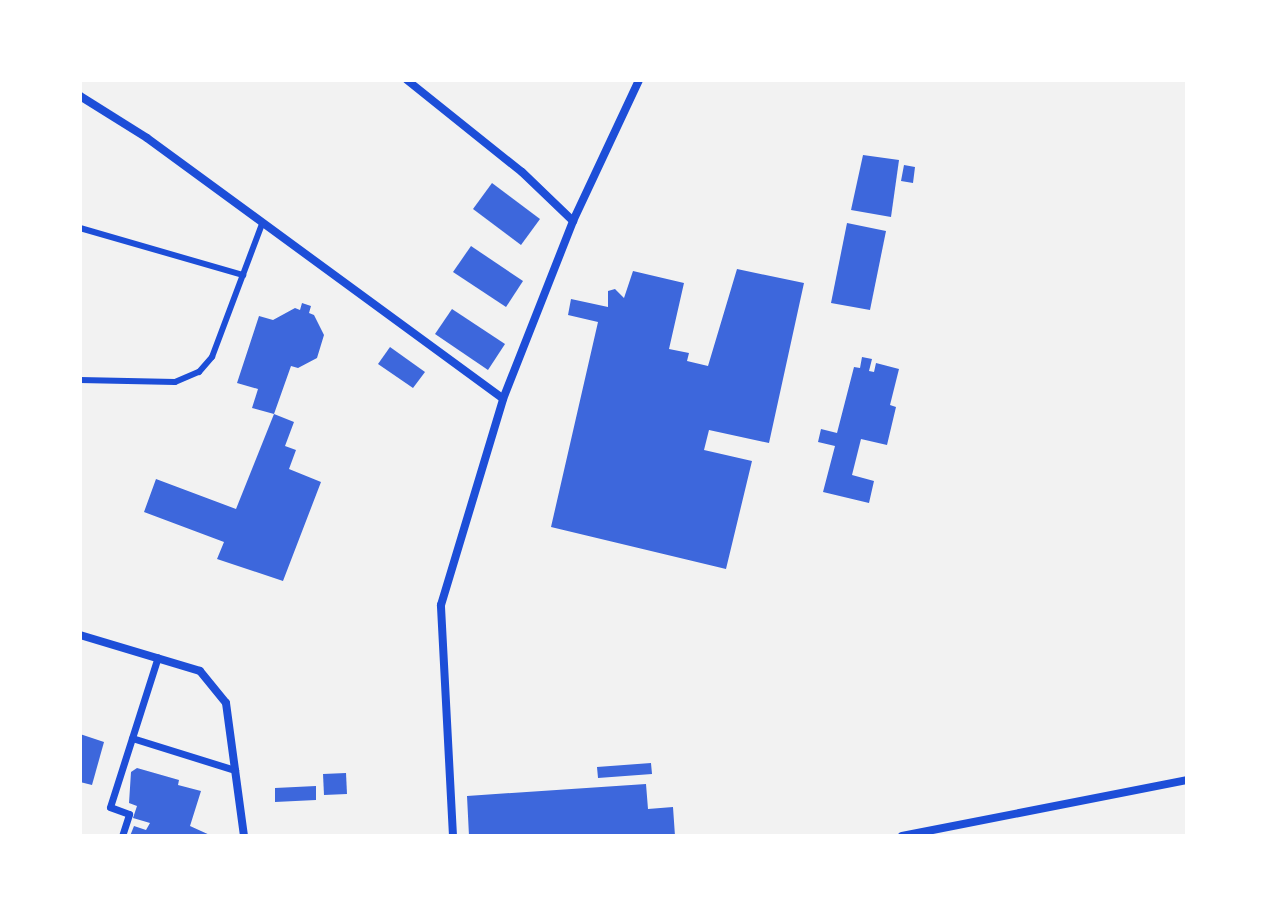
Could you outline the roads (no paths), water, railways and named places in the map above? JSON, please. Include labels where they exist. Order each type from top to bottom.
[{"type":"street","points":[[407,80],[522,172],[573,221]]},
{"type":"street","points":[[453,836],[441,605],[503,399],[573,221],[639,80]]},
{"type":"street","points":[[82,97],[147,138],[503,399]]},
{"type":"street","points":[[80,635],[200,671],[226,703],[244,836]]},
{"type":"street","points":[[122,836],[129,814],[110,807],[158,657]]},
{"type":"street","points":[[132,738],[235,770]]},
{"type":"street","points":[[902,836],[1187,780]]},
{"type":"lane","points":[[80,380],[175,382],[199,372],[212,357],[262,224]]},
{"type":"lane","points":[[80,228],[243,275]]}]
